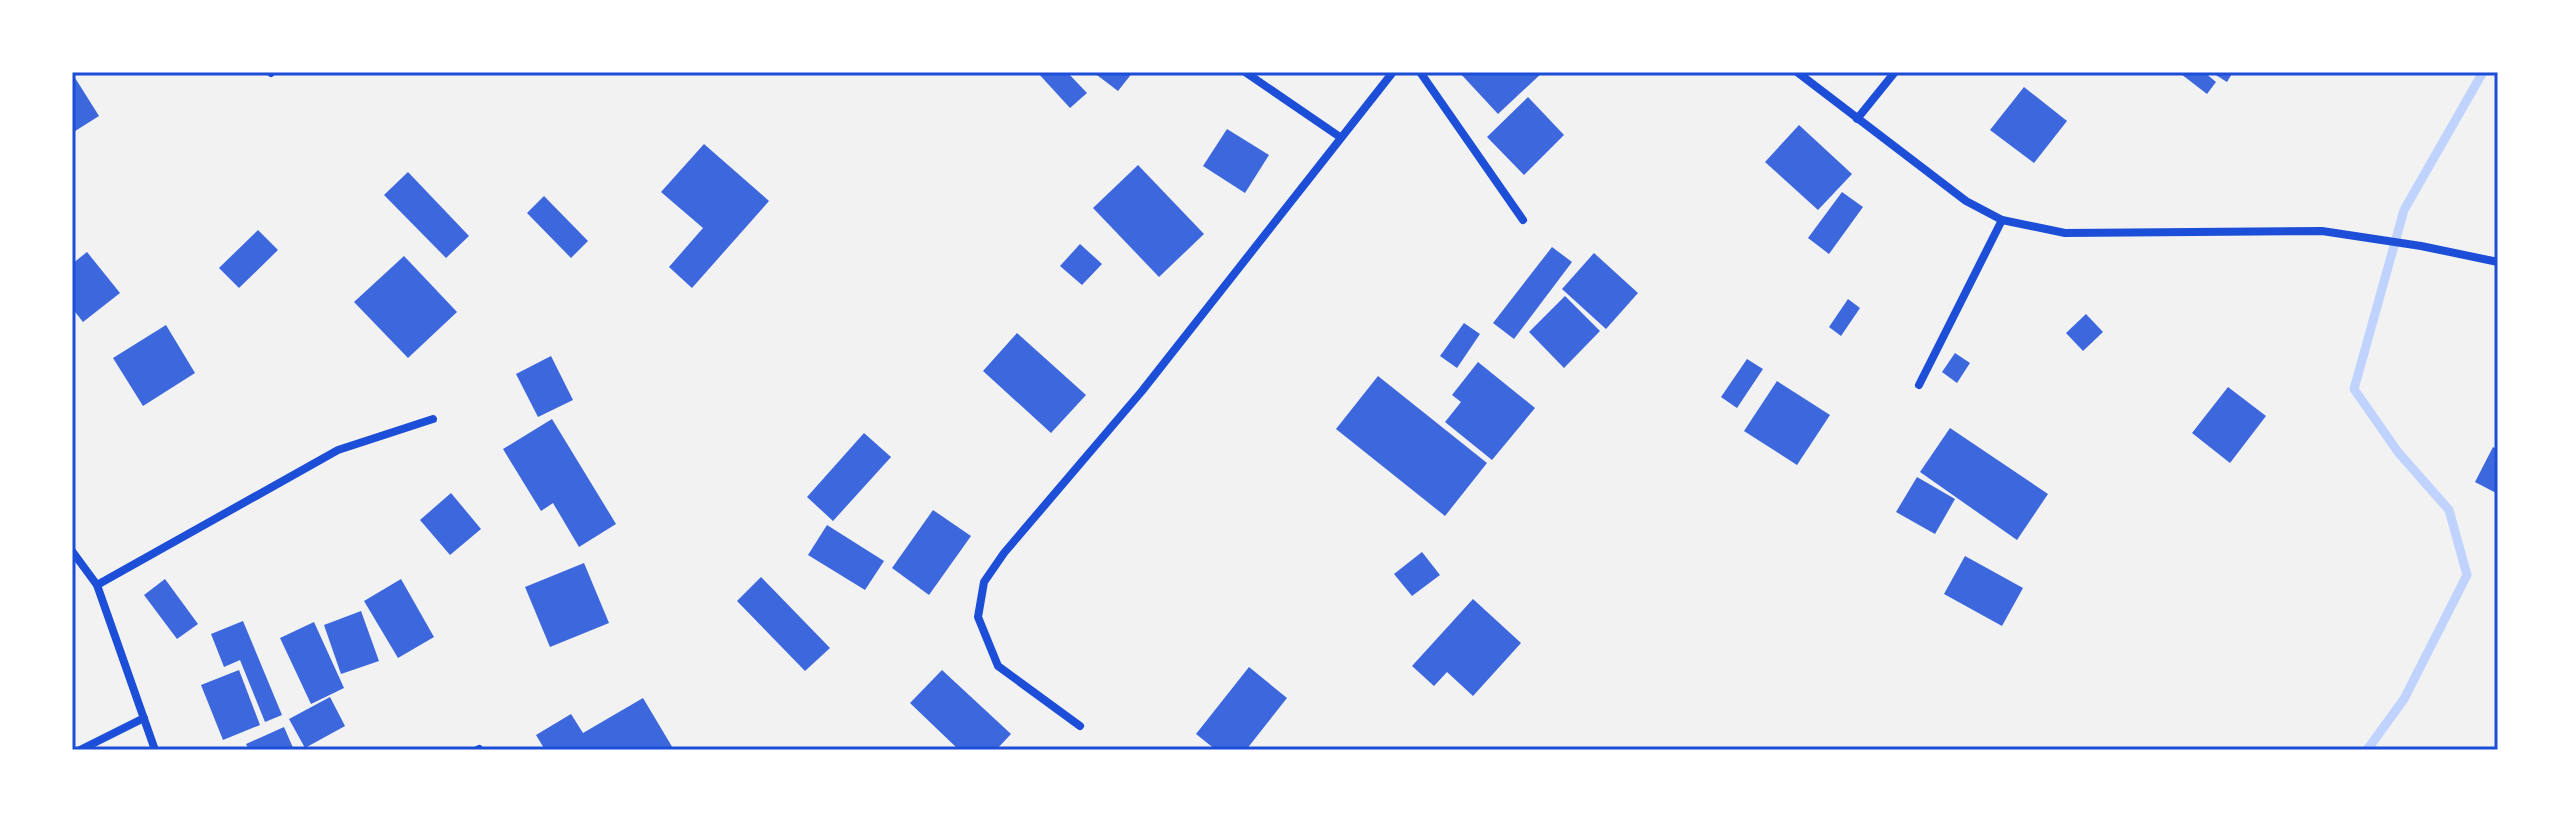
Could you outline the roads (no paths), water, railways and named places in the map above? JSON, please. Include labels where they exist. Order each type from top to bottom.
[{"type":"street","points":[[1245,72],[1340,137]]},
{"type":"street","points":[[1080,726],[998,666],[978,617],[984,582],[1004,553],[1142,391],[1393,72]]},
{"type":"street","points":[[1420,72],[1523,220]]},
{"type":"street","points":[[1797,72],[1966,201],[2002,220],[2065,233],[2322,231],[2421,246],[2498,262]]},
{"type":"street","points":[[1857,119],[1895,72]]},
{"type":"street","points":[[1919,385],[2002,220]]},
{"type":"street","points":[[97,585],[338,450],[433,419]]},
{"type":"street","points":[[72,551],[97,585],[155,750]]},
{"type":"street","points":[[80,750],[144,718]]},
{"type":"waterway","points":[[2367,750],[2404,699],[2467,575],[2449,510],[2398,452],[2354,389],[2404,210],[2483,72]]}]
